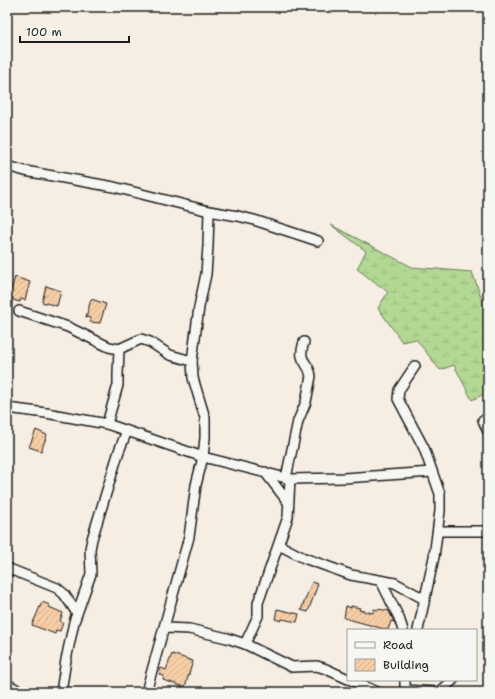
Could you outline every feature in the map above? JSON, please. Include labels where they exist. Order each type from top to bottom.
[{"type":"street","points":[[8,168],[114,187],[208,211],[254,220],[318,241]]},
{"type":"street","points":[[146,692],[189,537],[196,485],[203,456],[205,418],[193,378],[192,361],[206,274],[208,211]]},
{"type":"street","points":[[19,311],[68,327],[109,347],[119,348],[141,339],[150,342],[170,355],[192,361]]},
{"type":"street","points":[[245,644],[258,616],[258,602],[288,517],[288,478],[298,421],[306,402],[311,376],[311,373],[301,356],[304,342]]},
{"type":"street","points":[[107,424],[118,385],[119,348]]},
{"type":"street","points":[[415,366],[399,390],[398,399],[424,448],[440,494],[440,511],[434,557],[418,629]]},
{"type":"street","points":[[7,408],[46,413],[107,424],[165,442],[203,456],[288,478],[351,477],[432,472]]},
{"type":"street","points":[[483,420],[488,432]]},
{"type":"street","points":[[61,692],[66,660],[77,613],[91,574],[90,548],[92,539],[119,451],[127,431]]},
{"type":"street","points":[[265,472],[288,502]]},
{"type":"street","points":[[438,531],[488,531]]},
{"type":"street","points":[[279,544],[304,558],[351,575],[395,583],[424,599]]},
{"type":"street","points":[[7,568],[57,588],[64,594],[77,613]]},
{"type":"street","points":[[381,580],[403,629]]},
{"type":"street","points":[[165,628],[189,629],[227,638],[245,644],[292,667],[317,666],[347,679]]},
{"type":"street","points":[[353,681],[377,692]]},
{"type":"street","points":[[405,691],[435,692],[442,690],[452,681]]},
{"type":"street","points":[[7,684],[21,692]]},
{"type":"green space","points":[[331,225],[412,267],[472,272],[484,305],[488,306],[488,392],[472,400],[454,365],[440,370],[416,339],[402,342],[378,308],[388,292],[357,269],[366,251]]},
{"type":"building","points":[[15,277],[30,282],[25,300],[21,299],[20,302],[9,297]]},
{"type":"building","points":[[46,286],[61,291],[57,306],[42,302]]},
{"type":"building","points":[[91,299],[106,304],[100,323],[90,322],[91,318],[86,317]]},
{"type":"building","points":[[36,430],[47,435],[41,451],[29,447]]},
{"type":"building","points":[[312,582],[318,584],[308,612],[301,610]]},
{"type":"building","points":[[42,602],[63,613],[60,621],[63,623],[60,631],[56,630],[55,634],[32,625]]},
{"type":"building","points":[[346,606],[351,608],[351,606],[360,608],[359,610],[373,613],[374,609],[389,611],[394,622],[391,621],[388,629],[384,629],[344,618]]},
{"type":"building","points":[[277,609],[299,614],[297,622],[275,619]]},
{"type":"building","points":[[172,654],[193,661],[185,687],[163,680],[164,676],[159,674],[161,668],[166,670]]}]
